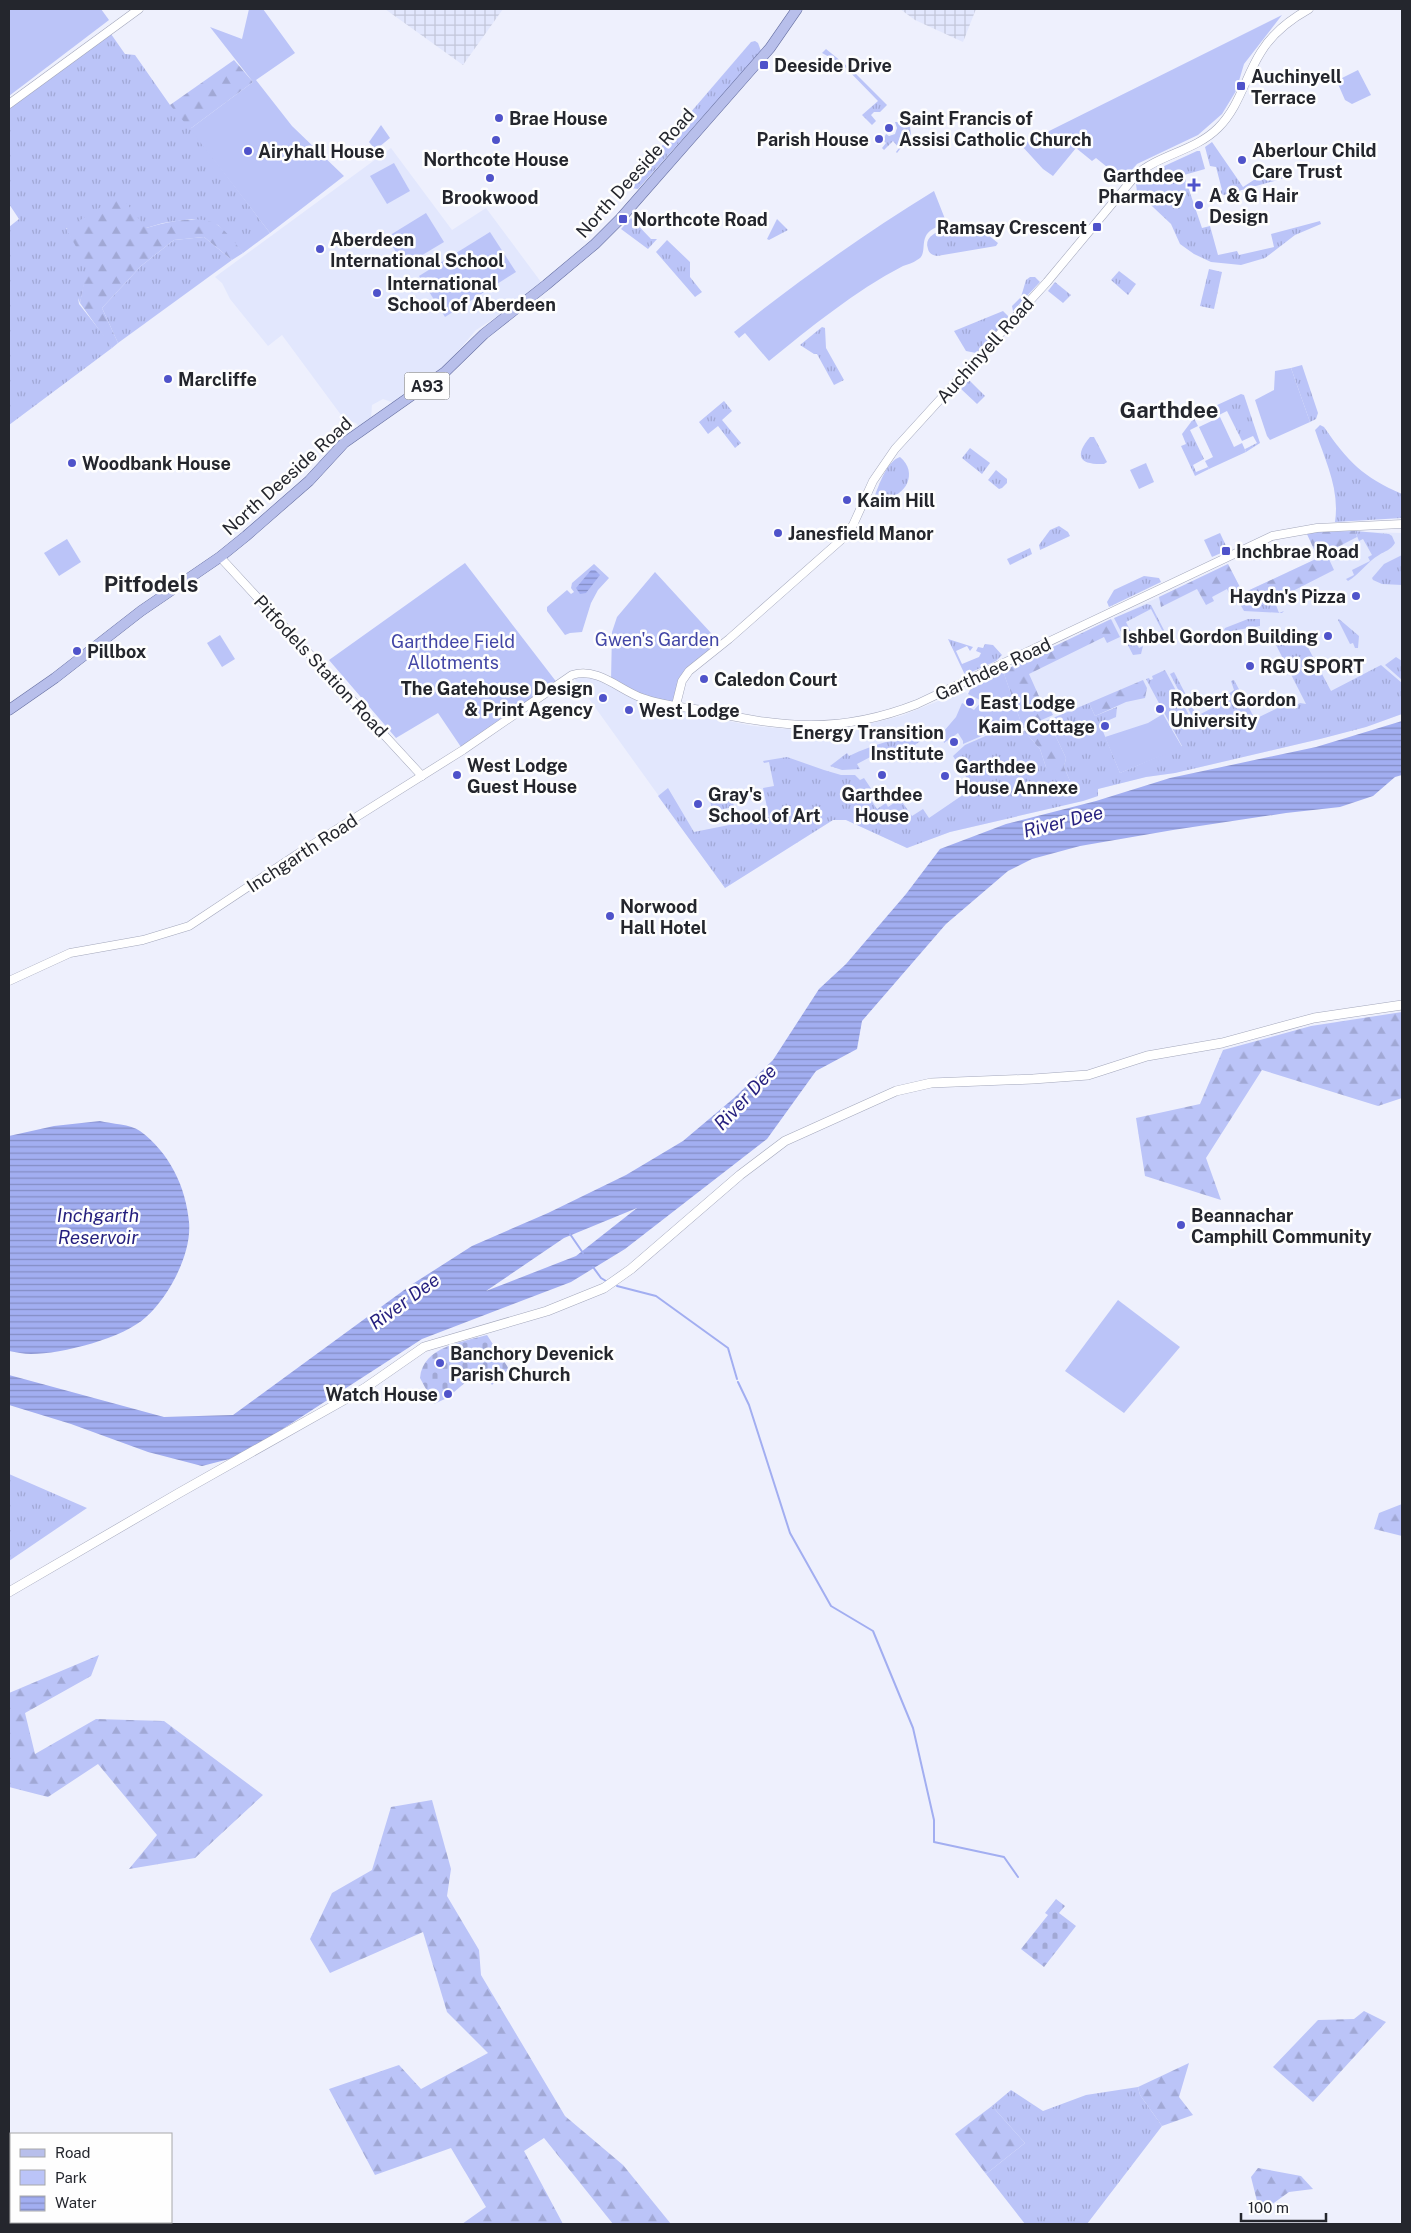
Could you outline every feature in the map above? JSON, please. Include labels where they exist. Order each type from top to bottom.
[{"type":"main road","name":"North Deeside Road","points":[[9,710],[55,678],[141,610],[220,557],[309,481],[344,443],[445,372],[484,334],[514,312],[595,244],[620,220],[770,48],[797,9]]},
{"type":"main road","points":[[9,1592],[365,1388],[424,1346],[546,1311],[604,1288],[632,1269],[740,1175],[785,1141],[896,1091],[931,1082],[1033,1079],[1088,1074],[1147,1056],[1222,1043],[1314,1018],[1402,1005]]},
{"type":"street","points":[[9,104],[138,9]]},
{"type":"street","name":"Auchinyell Road","points":[[676,706],[682,681],[689,671],[729,639],[840,540],[853,525],[873,481],[895,449],[1047,282],[1136,175],[1148,166],[1202,142],[1219,126],[1233,110],[1261,52],[1272,38],[1294,17],[1309,9]]},
{"type":"street","name":"Garthdee Road","points":[[572,675],[580,672],[595,675],[611,681],[641,698],[740,718],[805,726],[838,724],[886,715],[946,691],[1272,536],[1317,528],[1402,524]]},
{"type":"street","name":"Pitfodels Station Road","points":[[220,557],[422,776]]},
{"type":"street","name":"Inchgarth Road","points":[[9,981],[70,954],[143,940],[189,926],[305,849],[422,776],[572,675]]},
{"type":"shaded area","points":[[385,9],[503,9],[463,65]]},
{"type":"shaded area","points":[[900,9],[976,9],[963,42],[915,20]]},
{"type":"shaded area","name":"International School of Aberdeen","points":[[391,148],[452,230],[486,208],[541,282],[507,310],[476,330],[447,364],[394,403],[383,399],[372,405],[371,419],[359,427],[356,423],[344,419],[282,335],[268,346],[230,299],[222,283],[215,277]]},
{"type":"shaded area","name":"Robert Gordon University","points":[[1328,531],[1402,533],[1402,714],[1366,727],[1320,739],[1098,789],[1098,796],[1083,801],[950,832],[907,848],[846,820],[833,820],[725,888],[574,678],[577,676],[596,677],[654,706],[753,726],[820,732],[856,727],[901,716],[963,691],[968,694],[972,686],[1228,564],[1243,593],[1318,558]]},
{"type":"green space","points":[[9,9],[101,9],[109,20],[9,96]]},
{"type":"green space","points":[[249,9],[263,9],[295,53],[256,80],[292,126],[344,176],[270,233],[190,129],[253,82],[210,27],[242,39]]},
{"type":"green space","points":[[1282,15],[1244,64],[1236,91],[1222,114],[1198,135],[1137,164],[1123,180],[1096,158],[1092,161],[1076,148],[1053,176],[1043,169],[1021,145]]},
{"type":"green space","points":[[111,34],[125,54],[135,55],[170,105],[179,113],[270,233],[243,253],[218,225],[192,219],[163,223],[146,228],[66,228],[88,266],[80,303],[78,298],[79,304],[112,348],[9,425],[9,227],[19,219],[9,204],[9,109]]},
{"type":"green space","points":[[755,41],[758,43],[761,51],[638,189],[631,188],[630,183],[751,42]]},
{"type":"green space","points":[[826,49],[853,71],[887,105],[880,112],[874,112],[871,115],[876,121],[872,125],[862,115],[878,101],[842,64],[822,53]]},
{"type":"green space","points":[[234,60],[253,82],[190,129],[170,105]]},
{"type":"green space","points":[[1358,70],[1371,95],[1352,104],[1345,100],[1338,84],[1342,78]]},
{"type":"green space","points":[[895,122],[904,122],[910,127],[911,135],[897,153],[899,148],[893,141],[884,150],[882,148],[886,143],[883,140],[886,134],[889,136],[895,134],[897,128]]},
{"type":"green space","points":[[381,125],[390,138],[379,147],[374,148],[369,142]]},
{"type":"green space","points":[[1212,142],[1243,187],[1260,176],[1260,171],[1287,175],[1285,178],[1224,195],[1217,192],[1222,190],[1216,167],[1210,166],[1205,147]]},
{"type":"green space","points":[[1200,151],[1205,169],[1184,175],[1202,228],[1210,226],[1218,255],[1237,251],[1239,255],[1274,247],[1271,234],[1320,221],[1321,224],[1295,235],[1265,258],[1241,265],[1211,262],[1194,254],[1180,244],[1171,224],[1137,192],[1136,184],[1149,173]]},
{"type":"green space","points":[[394,163],[410,191],[387,204],[370,176]]},
{"type":"green space","points":[[934,191],[947,224],[936,227],[929,232],[924,242],[921,257],[917,260],[885,276],[851,298],[769,361],[745,333],[739,338],[734,332],[832,258]]},
{"type":"green space","points":[[120,195],[146,228],[183,220],[212,222],[226,232],[243,253],[232,260],[204,237],[174,240],[141,266],[102,308],[118,343],[112,348],[80,303],[87,266],[66,229]]},
{"type":"green space","points":[[426,213],[444,242],[404,266],[387,237]]},
{"type":"green space","points":[[631,218],[651,239],[657,239],[648,249],[621,229]]},
{"type":"green space","points":[[777,219],[788,230],[769,240],[767,239]]},
{"type":"green space","points":[[972,222],[998,243],[996,246],[937,256],[929,252],[927,242],[930,237],[943,230]]},
{"type":"green space","points":[[490,232],[516,272],[445,317],[419,276]]},
{"type":"green space","points":[[204,237],[232,260],[118,343],[102,308],[141,266],[174,240]]},
{"type":"green space","points":[[667,240],[690,262],[690,277],[702,292],[695,297],[656,252]]},
{"type":"green space","points":[[1209,269],[1222,272],[1214,309],[1200,306]]},
{"type":"green space","points":[[1119,271],[1136,284],[1128,295],[1111,280]]},
{"type":"green space","points":[[1030,277],[1035,277],[1040,282],[1013,311],[1012,306],[1021,297],[1026,280]]},
{"type":"green space","points":[[1055,282],[1071,295],[1063,303],[1048,291]]},
{"type":"green space","points":[[1003,311],[1009,317],[976,353],[966,351],[954,331]]},
{"type":"green space","points":[[822,327],[825,328],[826,348],[844,380],[834,385],[817,354],[800,345]]},
{"type":"green space","points":[[1302,365],[1318,413],[1316,419],[1310,422],[1291,368]]},
{"type":"green space","points":[[1291,368],[1310,422],[1270,440],[1255,400],[1274,390],[1275,371]]},
{"type":"green space","points":[[969,380],[985,396],[977,404],[960,388]]},
{"type":"green space","points":[[1241,394],[1244,395],[1260,443],[1246,452],[1245,449],[1257,443],[1253,436],[1242,441],[1227,411],[1219,415],[1215,406]]},
{"type":"green space","points":[[724,401],[732,411],[722,420],[741,443],[735,448],[718,426],[708,434],[699,422]]},
{"type":"green space","points":[[1220,417],[1234,447],[1242,443],[1246,452],[1209,469],[1205,461],[1213,457],[1199,427]]},
{"type":"green space","points":[[1194,418],[1198,426],[1190,430],[1204,459],[1193,465],[1196,472],[1208,467],[1209,469],[1195,476],[1181,446],[1186,444],[1182,434]]},
{"type":"green space","points":[[1320,425],[1324,427],[1341,450],[1357,467],[1388,488],[1402,494],[1402,518],[1335,522],[1334,486],[1315,430]]},
{"type":"green space","points":[[1090,437],[1094,437],[1107,462],[1104,464],[1089,463],[1082,458],[1082,449]]},
{"type":"green space","points":[[970,448],[990,463],[982,474],[962,458]]},
{"type":"green space","points":[[900,457],[906,464],[909,472],[905,487],[900,493],[893,496],[875,495],[891,463]]},
{"type":"green space","points":[[1146,463],[1154,482],[1139,489],[1130,470]]},
{"type":"green space","points":[[996,470],[1007,479],[1007,483],[999,489],[988,480]]},
{"type":"green space","points":[[1059,526],[1068,532],[1070,536],[1040,550],[1039,545],[1050,530]]},
{"type":"green space","points":[[1355,531],[1389,534],[1395,543],[1390,549],[1375,558],[1348,581],[1346,579],[1354,575],[1352,570],[1370,561],[1368,557],[1372,555],[1363,539],[1359,541]]},
{"type":"green space","points":[[1355,531],[1357,537],[1330,551],[1332,555],[1328,557],[1334,570],[1277,599],[1273,592],[1257,600],[1242,594],[1233,601],[1227,589],[1212,597],[1214,601],[1206,605],[1197,589],[1161,607],[1159,597],[1228,564],[1243,593],[1318,558],[1306,532]]},
{"type":"green space","points":[[1220,533],[1228,550],[1212,557],[1204,540]]},
{"type":"green space","points":[[67,539],[81,562],[59,576],[44,553]]},
{"type":"green space","points":[[1030,548],[1032,554],[1010,565],[1007,559]]},
{"type":"green space","points":[[1402,555],[1402,585],[1382,584],[1373,580],[1372,578],[1384,564]]},
{"type":"green space","name":"Garthdee Field Allotments","points":[[465,563],[558,684],[463,750],[438,713],[396,738],[329,660]]},
{"type":"green space","points":[[594,564],[609,578],[598,590],[591,603],[582,632],[565,635],[547,611],[547,607],[567,590],[571,594],[574,592],[571,588],[572,583]]},
{"type":"green space","name":"Gwen's Garden","points":[[655,572],[722,645],[689,671],[676,705],[652,701],[611,681],[612,632],[617,617]]},
{"type":"green space","points":[[1144,576],[1159,578],[1161,582],[1109,607],[1107,602],[1114,590]]},
{"type":"green space","points":[[1273,592],[1279,603],[1276,605],[1279,613],[1244,611],[1237,599],[1242,594],[1257,600]]},
{"type":"green space","points":[[1147,604],[1151,605],[1166,634],[1166,638],[1151,609],[1126,622],[1139,648],[1143,646],[1141,654],[1133,655],[1114,618]]},
{"type":"green space","points":[[1111,619],[1120,637],[1107,643],[1104,637],[1029,674],[1042,703],[1046,701],[1053,715],[1023,728],[1003,671]]},
{"type":"green space","points":[[1248,619],[1260,619],[1260,626],[1237,630],[1227,636],[1225,628]]},
{"type":"green space","points":[[1339,619],[1359,636],[1358,648],[1355,648],[1353,643],[1350,644]]},
{"type":"green space","points":[[1289,626],[1297,640],[1303,638],[1331,691],[1381,665],[1402,683],[1402,714],[1366,727],[1320,739],[1098,789],[1098,796],[1083,801],[950,832],[907,848],[846,820],[833,820],[725,888],[658,796],[668,788],[694,832],[769,817],[763,788],[774,786],[769,762],[764,763],[763,761],[787,757],[841,775],[855,775],[860,780],[864,778],[876,796],[871,800],[877,809],[886,803],[888,807],[900,799],[912,816],[923,809],[929,818],[973,788],[953,756],[965,745],[997,731],[1024,731],[1040,749],[1046,767],[1070,781],[1064,767],[1066,758],[1048,720],[1089,703],[1095,716],[1117,707],[1116,717],[1100,724],[1120,773],[1182,746],[1146,679],[1153,679],[1152,676],[1165,670],[1191,719],[1218,705],[1217,702],[1234,690],[1231,681],[1234,680],[1255,719],[1292,701],[1295,706],[1300,703],[1306,704],[1274,641],[1274,636],[1277,632],[1280,637],[1291,631]]},
{"type":"green space","points":[[220,635],[235,659],[222,667],[207,643]]},
{"type":"green space","points":[[948,639],[973,647],[970,651],[967,646],[956,651],[962,664],[979,657],[981,653],[976,651],[978,647],[983,648],[985,644],[993,645],[1002,655],[996,661],[965,675]]},
{"type":"green space","points":[[1396,657],[1402,661],[1402,680],[1385,665]]},
{"type":"green space","points":[[1003,671],[1023,728],[1000,728],[963,744],[958,733],[944,743],[942,736],[944,731],[956,717],[962,703],[974,710],[982,701],[968,694],[972,686]]},
{"type":"green space","points":[[1174,672],[1196,714],[1192,716],[1170,674]]},
{"type":"green space","points":[[1143,680],[1147,688],[1145,698],[1126,702],[1095,716],[1089,703]]},
{"type":"green space","points":[[1163,714],[1182,747],[1120,773],[1105,737],[1148,723]]},
{"type":"green space","points":[[1048,720],[1066,758],[1064,767],[1070,781],[1058,783],[1046,767],[1040,749],[1024,731]]},
{"type":"green space","points":[[928,727],[932,733],[909,749],[876,754],[857,764],[860,769],[842,770],[830,766],[847,753],[849,756]]},
{"type":"green space","points":[[731,791],[734,807],[712,811],[709,795]]},
{"type":"green space","points":[[1402,1012],[1402,1098],[1378,1106],[1262,1070],[1206,1158],[1221,1200],[1145,1176],[1136,1118],[1200,1104],[1223,1050],[1311,1026]]},
{"type":"green space","points":[[1118,1300],[1180,1347],[1124,1413],[1065,1371]]},
{"type":"green space","points":[[487,1335],[509,1369],[492,1385],[480,1370],[447,1398],[434,1404],[420,1378],[423,1367],[428,1359],[446,1347]]},
{"type":"green space","points":[[9,1474],[87,1508],[9,1561]]},
{"type":"green space","points":[[1402,1504],[1402,1536],[1374,1529],[1379,1513]]},
{"type":"green space","points":[[99,1655],[91,1676],[25,1713],[35,1754],[96,1719],[164,1721],[263,1795],[195,1858],[129,1869],[157,1835],[98,1764],[48,1797],[9,1787],[9,1693]]},
{"type":"green space","points":[[432,1800],[451,1869],[447,1896],[479,1950],[481,1975],[565,2116],[623,2165],[671,2224],[613,2224],[544,2138],[524,2151],[563,2224],[462,2224],[486,2207],[451,2148],[375,2175],[329,2089],[399,2065],[421,2089],[488,2053],[447,2012],[423,1932],[330,1973],[310,1939],[332,1893],[372,1870],[391,1807]]},
{"type":"green space","points":[[1056,1899],[1065,1906],[1059,1913],[1076,1926],[1044,1967],[1021,1949],[1048,1915],[1045,1913]]},
{"type":"green space","points":[[1364,2011],[1386,2022],[1313,2102],[1273,2067],[1318,2020],[1354,2019]]},
{"type":"green space","points":[[1189,2063],[1179,2097],[1193,2115],[1162,2126],[1140,2095],[1138,2087]]},
{"type":"green space","points":[[1138,2087],[1140,2095],[1162,2126],[1087,2224],[1025,2224],[986,2174],[1025,2143],[992,2106],[1011,2090],[1043,2111],[1086,2095]]},
{"type":"green space","points":[[992,2106],[1025,2143],[986,2174],[955,2134]]},
{"type":"green space","points":[[1258,2168],[1301,2176],[1313,2189],[1289,2192],[1260,2213],[1251,2177]]},
{"type":"water","points":[[591,570],[595,570],[600,575],[586,593],[580,594],[576,588]]},
{"type":"water","name":"River Dee","points":[[1402,721],[1402,775],[1395,777],[1373,796],[1340,807],[1286,813],[1080,846],[1032,859],[1008,871],[946,924],[862,1021],[857,1049],[816,1071],[767,1139],[625,1249],[571,1282],[422,1339],[241,1456],[202,1466],[148,1452],[71,1424],[9,1405],[9,1375],[164,1417],[233,1415],[411,1285],[472,1246],[548,1213],[626,1175],[683,1141],[734,1098],[773,1060],[819,989],[846,964],[906,894],[940,849],[1006,824],[1096,801],[1170,778],[1316,747]],"holes":[[[637,1208],[576,1256],[486,1291],[564,1238]]]},
{"type":"water","name":"Inchgarth Reservoir","points":[[100,1121],[140,1131],[159,1149],[174,1171],[184,1196],[189,1222],[187,1247],[183,1260],[171,1286],[155,1308],[136,1325],[123,1332],[92,1343],[59,1351],[31,1354],[9,1351],[9,1136],[54,1126]]},
{"type":"waterway","points":[[570,1234],[583,1253]]},
{"type":"waterway","points":[[593,1267],[601,1278],[606,1281]]},
{"type":"waterway","points":[[617,1286],[656,1296],[728,1348],[737,1379]]},
{"type":"waterway","points":[[738,1382],[749,1405],[790,1533],[831,1606],[873,1631],[913,1728],[934,1820],[934,1842],[1004,1857],[1018,1877]]},
{"type":"place","name":"Deeside Drive","points":[[764,65]]},
{"type":"place","name":"Auchinyell Terrace","points":[[1241,86]]},
{"type":"place","name":"Brae House","points":[[499,118]]},
{"type":"place","name":"Saint Francis of Assisi Catholic Church","points":[[889,128]]},
{"type":"place","name":"Parish House","points":[[879,139]]},
{"type":"place","name":"Northcote House","points":[[496,140]]},
{"type":"place","name":"Airyhall House","points":[[248,151]]},
{"type":"place","name":"Aberlour Child Care Trust","points":[[1242,160]]},
{"type":"place","name":"Brookwood","points":[[490,178]]},
{"type":"place","name":"Garthdee Pharmacy","points":[[1194,185]]},
{"type":"place","name":"A & G Hair Design","points":[[1199,205]]},
{"type":"place","name":"Northcote Road","points":[[623,219]]},
{"type":"place","name":"Ramsay Crescent","points":[[1097,227]]},
{"type":"place","name":"Aberdeen International School","points":[[320,249]]},
{"type":"place","name":"International School of Aberdeen","points":[[377,293]]},
{"type":"place","name":"Marcliffe","points":[[168,379]]},
{"type":"place","name":"Woodbank House","points":[[72,463]]},
{"type":"place","name":"Kaim Hill","points":[[847,500]]},
{"type":"place","name":"Janesfield Manor","points":[[778,533]]},
{"type":"place","name":"Inchbrae Road","points":[[1226,551]]},
{"type":"place","name":"Haydn's Pizza","points":[[1356,596]]},
{"type":"place","name":"Ishbel Gordon Building","points":[[1328,636]]},
{"type":"place","name":"Pillbox","points":[[77,651]]},
{"type":"place","name":"RGU SPORT","points":[[1250,666]]},
{"type":"place","name":"Caledon Court","points":[[704,679]]},
{"type":"place","name":"The Gatehouse Design & Print Agency","points":[[603,698]]},
{"type":"place","name":"East Lodge","points":[[970,702]]},
{"type":"place","name":"Robert Gordon University","points":[[1160,709]]},
{"type":"place","name":"West Lodge","points":[[629,710]]},
{"type":"place","name":"Kaim Cottage","points":[[1105,726]]},
{"type":"place","name":"Energy Transition Institute","points":[[954,742]]},
{"type":"place","name":"West Lodge Guest House","points":[[457,775]]},
{"type":"place","name":"Garthdee House","points":[[882,775]]},
{"type":"place","name":"Garthdee House Annexe","points":[[945,776]]},
{"type":"place","name":"Gray's School of Art","points":[[698,804]]},
{"type":"place","name":"Norwood Hall Hotel","points":[[610,916]]},
{"type":"place","name":"Beannachar Camphill Community","points":[[1181,1225]]},
{"type":"place","name":"Banchory Devenick Parish Church","points":[[440,1363]]},
{"type":"place","name":"Watch House","points":[[448,1394]]},
{"type":"district","name":"Garthdee","points":[[1169,410]]},
{"type":"district","name":"Pitfodels","points":[[151,584]]}]
